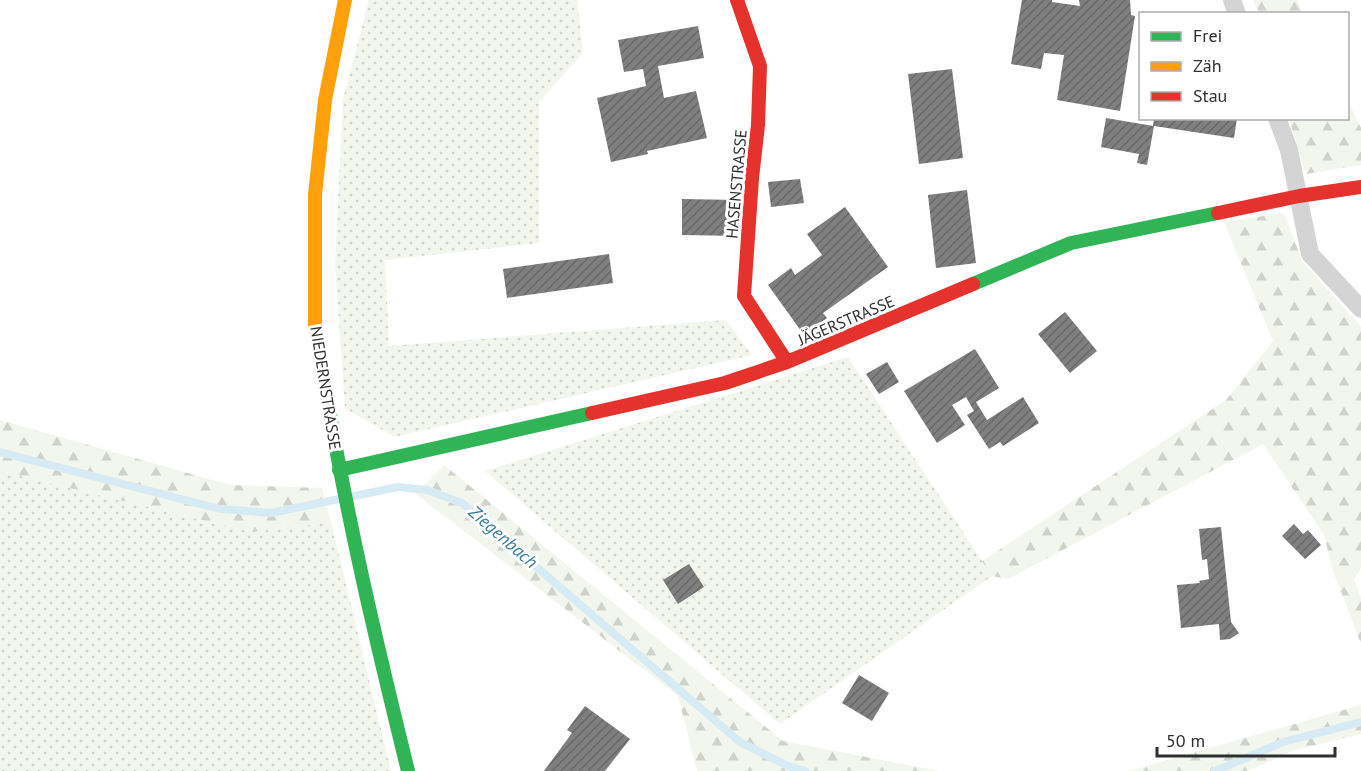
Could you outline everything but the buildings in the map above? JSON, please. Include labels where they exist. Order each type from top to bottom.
[{"type":"street","name":"NIEDERNSTRASSE","points":[[345,0],[325,100],[315,195],[315,326],[340,475],[373,628],[408,771]]},
{"type":"street","name":"HASENSTRASSE","points":[[737,0],[760,66],[758,125],[744,296],[787,362]]},
{"type":"street","points":[[1278,120],[1289,150],[1310,254],[1361,309]]},
{"type":"street","name":"JÄGERSTRASSE","points":[[340,475],[725,383],[787,362],[1071,243],[1299,196],[1361,187]]},
{"type":"green space","points":[[369,0],[577,0],[583,53],[539,102],[539,243],[385,260],[389,346],[726,320],[752,355],[394,437],[345,408],[335,264],[343,99]]},
{"type":"green space","points":[[1253,0],[1297,0],[1303,12],[1259,12]]},
{"type":"green space","points":[[1349,103],[1361,128],[1361,165],[1306,174],[1289,120],[1349,120]]},
{"type":"green space","points":[[1284,213],[1302,261],[1361,327],[1361,568],[1354,580],[1361,598],[1361,644],[1333,571],[1324,535],[1263,444],[1008,579],[992,576],[982,561],[1226,400],[1273,341],[1224,222]]},
{"type":"green space","points":[[848,357],[992,576],[780,724],[485,471]]},
{"type":"green space","points":[[0,420],[230,485],[322,488],[331,522],[252,532],[0,471]]},
{"type":"green space","points":[[444,465],[783,741],[939,771],[697,771],[678,696],[416,494]]},
{"type":"green space","points":[[0,471],[252,532],[331,522],[391,771],[0,771]]},
{"type":"green space","points":[[1361,705],[1361,734],[1292,751],[1248,771],[1129,771]]},
{"type":"waterway","name":"Ziegenbach","points":[[0,452],[220,509],[271,513],[398,487],[427,490],[462,503],[740,742],[788,766],[805,771]]},
{"type":"waterway","name":"Ziegenbach","points":[[1215,771],[1283,742],[1361,722]]},
{"type":"traffic: fast","points":[[973,284],[1071,243],[1218,213]]},
{"type":"traffic: fast","points":[[326,391],[353,534],[408,771]]},
{"type":"traffic: fast","points":[[339,470],[592,413]]},
{"type":"traffic: slow","points":[[326,391],[315,326],[315,195],[325,100],[345,0]]},
{"type":"traffic: jam","points":[[737,0],[760,66],[758,125],[744,296],[787,362]]},
{"type":"traffic: jam","points":[[1218,213],[1299,196],[1361,187]]},
{"type":"traffic: jam","points":[[592,413],[725,383],[787,362],[973,284]]}]
